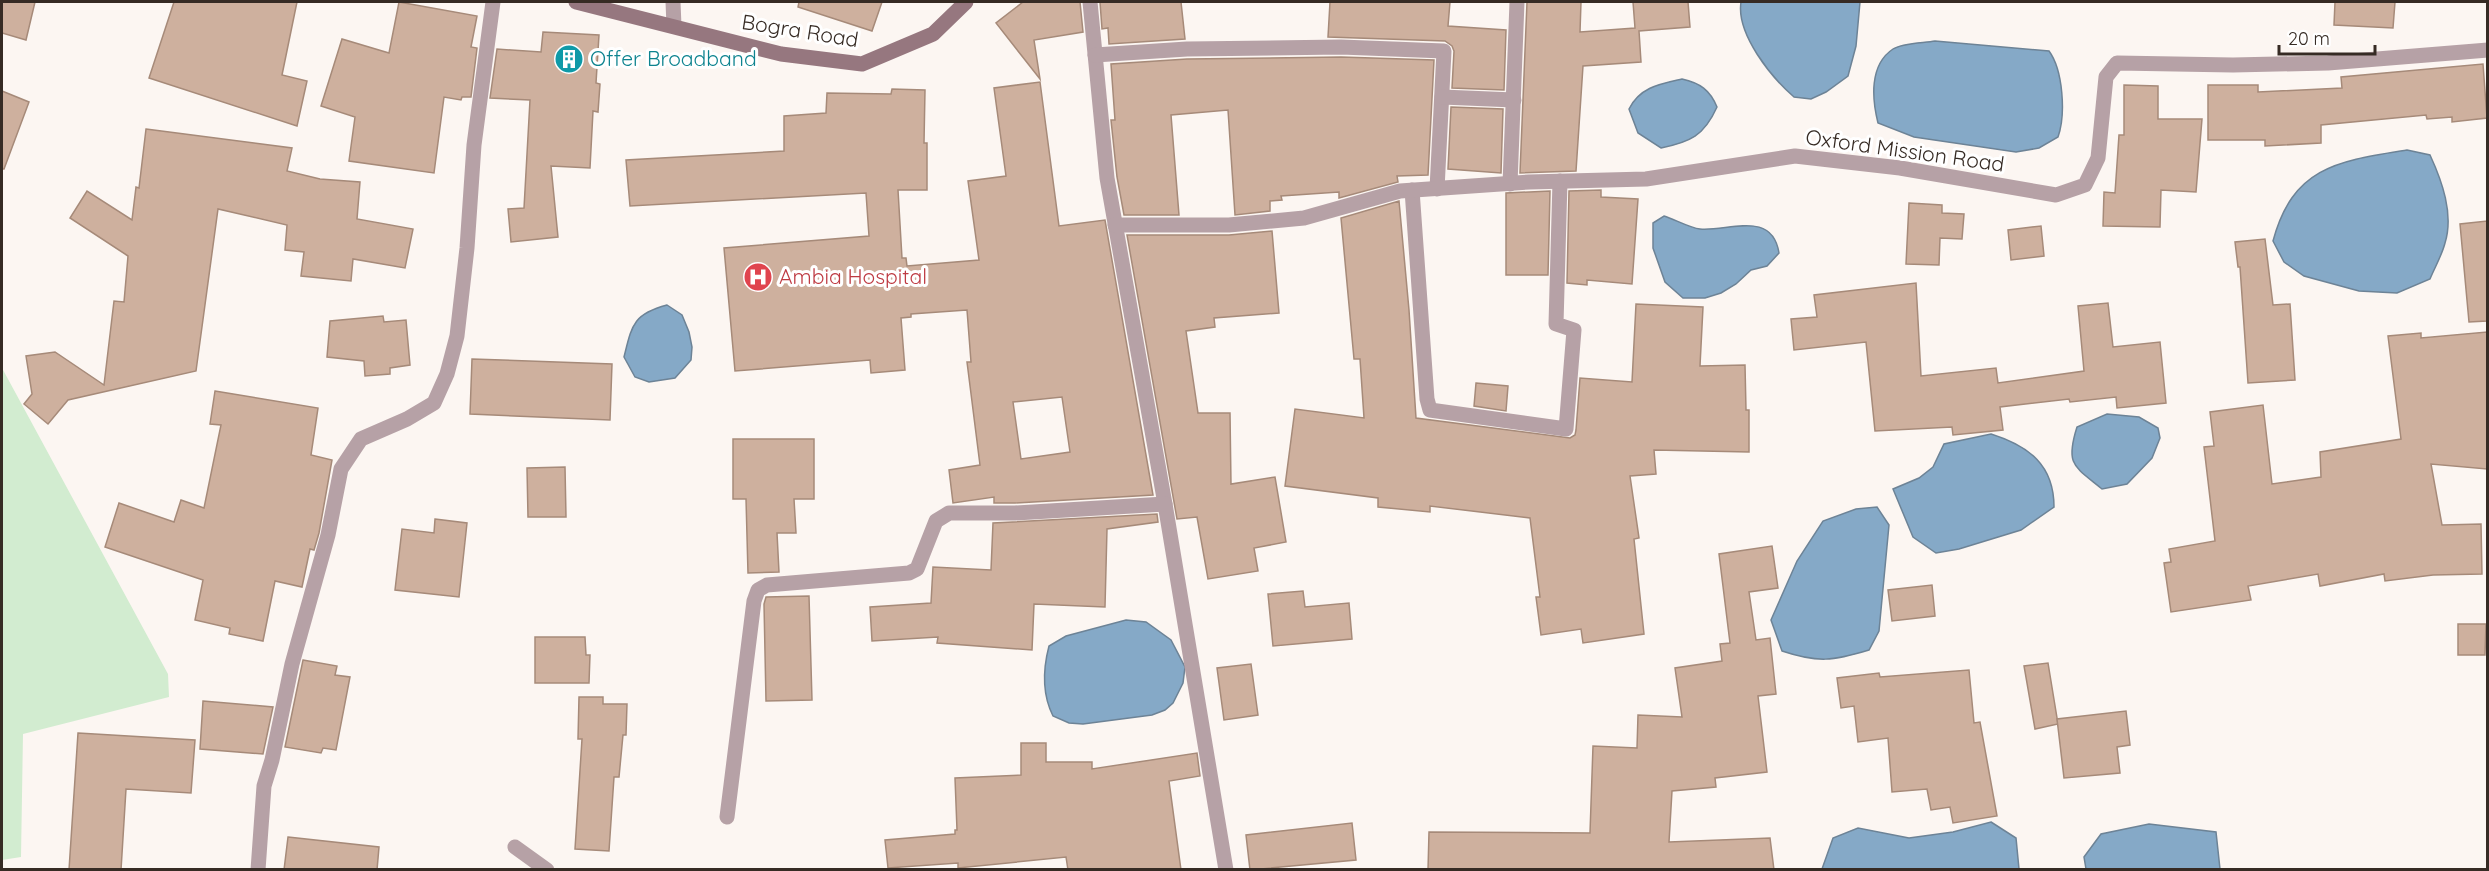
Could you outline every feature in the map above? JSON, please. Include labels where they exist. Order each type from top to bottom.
[{"type":"main road","name":"Bogra Road","points":[[576,2],[781,54],[862,64],[933,34],[966,2]]},
{"type":"street","points":[[258,870],[264,786],[272,760],[292,664],[328,535],[341,469],[361,439],[407,419],[434,403],[447,374],[458,336],[474,145],[493,2]]},
{"type":"street","points":[[674,2],[674,26]]},
{"type":"street","points":[[1090,2],[1107,178],[1227,870]]},
{"type":"street","points":[[1510,184],[1517,2]]},
{"type":"street","points":[[1095,55],[1187,49],[1341,47],[1444,51],[1437,189]]},
{"type":"street","name":"Oxford Mission Road","points":[[1115,225],[1229,225],[1304,218],[1400,191],[1560,181],[1646,179],[1795,156],[1900,168],[2056,195],[2085,185],[2098,158],[2106,77],[2117,63],[2233,65],[2328,63],[2487,50]]},
{"type":"street","points":[[1442,97],[1514,100]]},
{"type":"street","points":[[1412,190],[1427,399],[1430,410],[1566,429],[1574,330],[1556,324],[1560,181]]},
{"type":"street","points":[[727,817],[754,601],[759,590],[767,585],[909,573],[917,569],[936,522],[949,513],[1015,513],[1165,504]]},
{"type":"street","points":[[515,847],[548,870]]},
{"type":"green space","points":[[2,368],[168,674],[169,697],[23,734],[21,857],[2,860]]},
{"type":"water","points":[[1741,2],[1860,2],[1856,46],[1848,76],[1826,92],[1811,99],[1794,97],[1775,78],[1757,54],[1744,28]]},
{"type":"water","points":[[1935,41],[2049,51],[2054,59],[2062,92],[2062,117],[2058,137],[2039,148],[2016,152],[1914,137],[1878,123],[1874,104],[1874,83],[1876,73],[1885,56],[1893,49],[1902,46]]},
{"type":"water","points":[[1682,79],[1704,88],[1717,107],[1707,125],[1695,136],[1661,148],[1638,133],[1629,109],[1645,91]]},
{"type":"water","points":[[2407,150],[2430,155],[2439,176],[2447,209],[2445,243],[2430,279],[2397,293],[2359,291],[2304,276],[2284,262],[2273,241],[2282,216],[2293,197],[2306,182],[2340,164]]},
{"type":"water","points":[[1664,216],[1700,229],[1758,227],[1768,231],[1775,239],[1779,253],[1767,266],[1751,270],[1736,284],[1721,293],[1705,298],[1683,298],[1665,282],[1653,248],[1653,223]]},
{"type":"water","points":[[667,305],[682,315],[692,347],[691,360],[675,378],[649,382],[635,377],[624,357],[636,322],[647,312]]},
{"type":"water","points":[[2107,414],[2139,417],[2158,428],[2160,438],[2152,458],[2127,484],[2102,489],[2074,464],[2072,449],[2077,427]]},
{"type":"water","points":[[1991,434],[2017,445],[2037,459],[2050,480],[2054,507],[2021,530],[1959,549],[1936,553],[1913,537],[1893,489],[1919,478],[1933,467],[1944,444]]},
{"type":"water","points":[[1877,507],[1889,525],[1879,631],[1869,650],[1826,659],[1782,651],[1771,620],[1797,561],[1823,521],[1856,509]]},
{"type":"water","points":[[1126,620],[1146,622],[1171,640],[1185,667],[1183,683],[1173,703],[1165,710],[1152,715],[1083,724],[1069,723],[1053,716],[1049,708],[1045,681],[1049,646],[1066,636]]},
{"type":"water","points":[[1991,822],[2016,838],[2019,869],[1822,869],[1833,838],[1858,828],[1909,838],[1953,832]]},
{"type":"water","points":[[2149,824],[2216,832],[2220,869],[2086,869],[2084,857],[2101,834]]},
{"type":"building","points":[[2,2],[35,2],[26,40],[2,33]]},
{"type":"building","points":[[174,2],[297,2],[282,75],[307,81],[297,126],[149,78]]},
{"type":"building","points":[[399,2],[477,16],[471,47],[477,48],[471,97],[462,97],[461,100],[444,97],[434,173],[349,161],[355,117],[321,106],[342,39],[389,53]]},
{"type":"building","points":[[799,2],[882,2],[872,31],[798,7]]},
{"type":"building","points":[[1023,2],[1080,2],[1083,32],[1034,40],[1040,79],[996,23]]},
{"type":"building","points":[[1100,2],[1181,2],[1185,39],[1109,44],[1108,28],[1102,29]]},
{"type":"building","points":[[1330,2],[1450,2],[1448,26],[1506,30],[1504,90],[1452,88],[1454,51],[1452,46],[1445,41],[1328,37]]},
{"type":"building","points":[[1527,2],[1581,2],[1580,32],[1635,28],[1633,2],[1688,2],[1690,27],[1639,31],[1641,62],[1583,66],[1576,171],[1520,173]]},
{"type":"building","points":[[2335,2],[2395,2],[2393,28],[2334,25]]},
{"type":"building","points":[[543,32],[599,35],[596,83],[600,84],[598,112],[593,111],[590,168],[551,166],[558,237],[511,242],[508,209],[524,208],[530,100],[490,98],[497,49],[541,52]]},
{"type":"building","points":[[1341,57],[1434,60],[1428,175],[1397,176],[1398,182],[1339,198],[1339,192],[1281,196],[1282,200],[1270,201],[1270,211],[1235,215],[1228,110],[1171,115],[1179,215],[1124,215],[1111,120],[1115,120],[1111,64],[1187,59]]},
{"type":"building","points":[[2483,64],[2487,118],[2452,122],[2452,117],[2427,119],[2426,115],[2321,125],[2321,143],[2265,146],[2265,140],[2208,140],[2208,85],[2258,85],[2258,92],[2342,88],[2341,77]]},
{"type":"building","points":[[1040,82],[1059,226],[1105,220],[1153,495],[1015,503],[994,503],[994,497],[953,503],[949,470],[980,465],[967,362],[971,362],[967,310],[911,314],[911,317],[901,318],[905,370],[871,373],[870,360],[735,371],[724,248],[869,236],[866,193],[630,206],[626,160],[784,151],[784,116],[826,113],[827,93],[891,94],[892,89],[925,90],[924,143],[927,143],[927,190],[898,190],[902,258],[906,258],[907,266],[979,260],[968,181],[1006,176],[994,88]],"holes":[[[1062,397],[1070,452],[1021,459],[1013,402]]]},
{"type":"building","points":[[2124,85],[2158,86],[2158,119],[2202,119],[2196,192],[2161,190],[2160,227],[2103,226],[2104,192],[2115,193],[2119,135],[2124,135]]},
{"type":"building","points":[[2,91],[29,102],[4,169],[2,169]]},
{"type":"building","points":[[1451,107],[1503,109],[1501,173],[1448,169]]},
{"type":"building","points":[[146,129],[292,148],[287,171],[320,179],[360,182],[357,219],[413,229],[405,268],[353,259],[351,281],[301,276],[304,252],[285,250],[287,225],[218,209],[196,371],[68,400],[48,424],[24,404],[32,394],[26,356],[55,352],[104,385],[114,301],[124,302],[128,256],[70,218],[87,191],[132,220],[136,187],[139,188]]},
{"type":"building","points":[[1601,190],[1601,197],[1638,199],[1632,284],[1587,280],[1587,285],[1567,283],[1569,191]]},
{"type":"building","points":[[1550,191],[1548,275],[1506,275],[1506,193]]},
{"type":"building","points":[[1399,201],[1416,418],[1570,438],[1575,435],[1576,430],[1580,378],[1632,382],[1636,304],[1703,307],[1700,366],[1745,365],[1746,410],[1749,410],[1749,452],[1654,450],[1656,474],[1630,476],[1639,538],[1634,539],[1644,634],[1583,643],[1581,629],[1541,635],[1536,597],[1540,597],[1530,518],[1430,506],[1430,512],[1378,507],[1378,498],[1285,486],[1295,409],[1364,418],[1360,359],[1354,359],[1341,218]]},
{"type":"building","points":[[1909,203],[1942,205],[1942,213],[1964,214],[1962,239],[1940,238],[1939,265],[1906,264]]},
{"type":"building","points":[[2487,221],[2487,321],[2469,322],[2460,224]]},
{"type":"building","points":[[2041,226],[2044,256],[2011,260],[2008,230]]},
{"type":"building","points":[[1272,231],[1279,313],[1214,318],[1215,327],[1186,331],[1198,413],[1230,413],[1231,484],[1275,477],[1286,542],[1254,548],[1258,571],[1208,579],[1197,517],[1177,519],[1127,235],[1229,235]]},
{"type":"building","points":[[2265,239],[2273,305],[2290,304],[2295,380],[2248,383],[2240,267],[2238,267],[2235,242]]},
{"type":"building","points":[[1916,283],[1921,376],[1996,368],[1998,383],[2084,371],[2078,306],[2108,303],[2113,347],[2160,342],[2166,403],[2117,408],[2116,397],[2070,402],[2069,399],[2000,407],[2003,430],[1953,435],[1952,427],[1875,431],[1866,342],[1794,350],[1791,319],[1817,317],[1814,295]]},
{"type":"building","points":[[383,316],[384,322],[406,320],[410,365],[390,368],[390,374],[365,376],[364,361],[327,357],[330,321]]},
{"type":"building","points":[[2487,332],[2487,469],[2431,464],[2442,525],[2481,524],[2482,574],[2433,575],[2385,581],[2384,574],[2320,586],[2318,574],[2248,586],[2251,600],[2171,612],[2164,563],[2171,562],[2169,549],[2215,541],[2204,447],[2214,446],[2210,412],[2263,405],[2272,484],[2321,477],[2320,452],[2401,439],[2388,336],[2421,333],[2421,338]]},
{"type":"building","points":[[472,359],[612,364],[610,420],[470,414]]},
{"type":"building","points":[[1476,383],[1508,386],[1506,411],[1474,406]]},
{"type":"building","points":[[215,391],[318,408],[311,455],[332,460],[319,533],[314,550],[310,549],[302,587],[275,581],[263,641],[229,634],[230,628],[195,620],[203,580],[105,547],[119,503],[174,522],[181,500],[204,508],[221,425],[210,424]]},
{"type":"building","points":[[733,439],[814,439],[814,499],[794,499],[796,533],[777,533],[779,572],[748,573],[746,499],[733,499]]},
{"type":"building","points":[[565,467],[566,517],[528,517],[527,468]]},
{"type":"building","points":[[1157,514],[1158,522],[1107,529],[1105,607],[1034,604],[1032,650],[937,643],[938,637],[872,641],[870,607],[931,603],[933,567],[991,570],[993,523]]},
{"type":"building","points":[[435,519],[467,523],[459,597],[395,590],[402,529],[434,533]]},
{"type":"building","points":[[1772,546],[1778,588],[1749,592],[1756,640],[1770,638],[1776,694],[1758,696],[1767,772],[1715,778],[1716,787],[1672,791],[1669,842],[1770,838],[1774,870],[1428,870],[1429,832],[1590,833],[1593,746],[1637,748],[1638,715],[1682,717],[1675,668],[1722,661],[1720,644],[1730,643],[1719,554]]},
{"type":"building","points":[[1932,585],[1935,616],[1892,621],[1888,590]]},
{"type":"building","points":[[1303,591],[1305,607],[1349,603],[1352,639],[1273,646],[1268,594]]},
{"type":"building","points":[[809,596],[812,700],[766,701],[764,604],[766,597]]},
{"type":"building","points":[[2458,624],[2486,624],[2485,655],[2458,655]]},
{"type":"building","points":[[535,637],[585,637],[586,655],[590,655],[589,683],[535,683]]},
{"type":"building","points":[[303,660],[337,666],[335,675],[350,677],[336,750],[323,748],[321,753],[285,747]]},
{"type":"building","points":[[2048,663],[2058,724],[2035,729],[2024,666]]},
{"type":"building","points":[[1251,664],[1258,715],[1224,720],[1217,668]]},
{"type":"building","points":[[1969,670],[1974,723],[1980,722],[1997,816],[1953,823],[1950,807],[1931,810],[1927,789],[1892,792],[1888,738],[1858,742],[1854,706],[1841,708],[1837,678],[1879,673],[1880,677]]},
{"type":"building","points":[[579,697],[603,697],[603,704],[627,704],[626,735],[623,735],[619,777],[614,777],[609,851],[575,849],[582,739],[578,739]]},
{"type":"building","points":[[203,701],[273,707],[263,754],[200,749]]},
{"type":"building","points":[[2126,711],[2130,745],[2117,747],[2120,773],[2064,778],[2057,719]]},
{"type":"building","points":[[78,733],[195,740],[191,793],[126,789],[121,870],[69,870]]},
{"type":"building","points":[[1021,743],[1046,743],[1046,762],[1092,762],[1092,769],[1197,753],[1200,776],[1169,781],[1181,870],[1068,870],[1066,857],[958,868],[958,863],[888,868],[885,840],[955,834],[957,830],[955,778],[1021,775]]},
{"type":"building","points":[[1352,823],[1356,860],[1250,870],[1246,835]]},
{"type":"building","points":[[288,837],[379,847],[377,870],[284,870]]},
{"type":"place","name":"Offer Broadband","points":[[569,59]]},
{"type":"place","name":"Ambia Hospital","points":[[758,277]]}]
